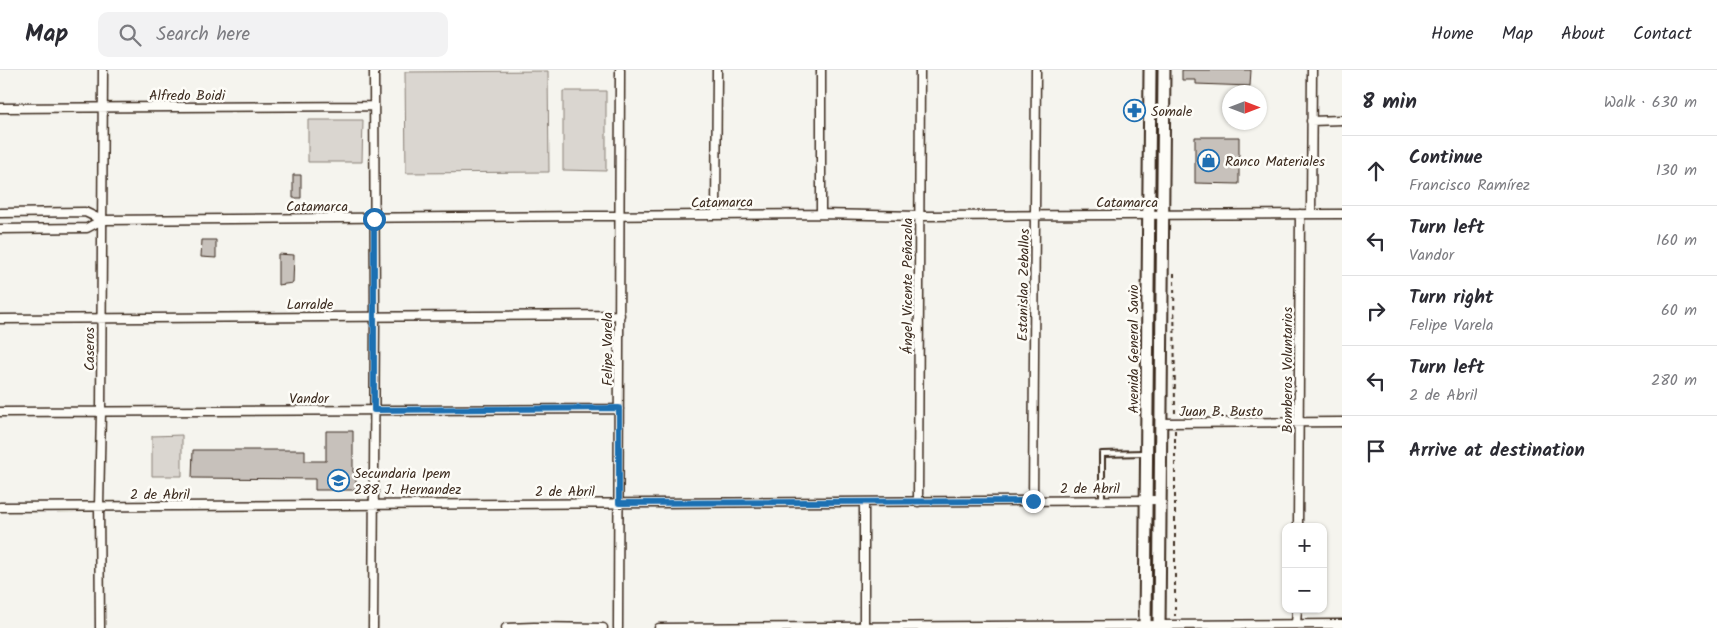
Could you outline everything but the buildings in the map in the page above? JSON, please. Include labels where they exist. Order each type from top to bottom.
[{"type":"main road","name":"Avenida General Savio","points":[[1145,626],[1150,70]]},
{"type":"main road","name":"Avenida General Savio","points":[[1159,627],[1164,70]]},
{"type":"street","name":"Caseros","points":[[100,628],[102,70]]},
{"type":"street","points":[[373,628],[374,70]]},
{"type":"street","name":"Felipe Varela","points":[[618,628],[620,70]]},
{"type":"street","points":[[716,70],[716,214]]},
{"type":"street","points":[[821,70],[821,214]]},
{"type":"street","name":"Ángel Vicente Peñazola","points":[[918,502],[920,70]]},
{"type":"street","name":"Estanislao Zeballos","points":[[1033,501],[1036,70]]},
{"type":"street","points":[[1311,214],[1312,70]]},
{"type":"street","name":"Alfredo Boidi","points":[[0,108],[374,106]]},
{"type":"street","points":[[1311,120],[1342,120]]},
{"type":"street","name":"Catamarca","points":[[0,213],[84,212],[102,220],[374,219],[716,214],[920,216],[1342,214]]},
{"type":"street","name":"Bomberos Voluntarios","points":[[1298,523],[1300,214]]},
{"type":"street","name":"Catamarca","points":[[0,229],[87,228],[102,220]]},
{"type":"street","name":"Larralde","points":[[0,319],[620,315]]},
{"type":"street","name":"Vandor","points":[[0,412],[619,408]]},
{"type":"street","name":"Juan B. Busto","points":[[1161,423],[1342,422]]},
{"type":"street","name":"2 de Abril","points":[[0,507],[1160,500]]},
{"type":"street","points":[[864,502],[864,627]]},
{"type":"street","points":[[1296,624],[1297,613]]},
{"type":"street","points":[[659,628],[1159,627],[1175,625],[1342,624]]},
{"type":"street","points":[[506,628],[604,628]]},
{"type":"lane","points":[[1102,500],[1102,454],[1148,453]]},
{"type":"path","points":[[1174,264],[1175,625]]},
{"type":"shaded area","points":[[548,71],[549,172],[406,173],[405,72]]},
{"type":"shaded area","points":[[563,91],[606,91],[606,171],[563,170]]},
{"type":"shaded area","points":[[308,120],[363,120],[362,162],[308,162]]},
{"type":"shaded area","points":[[182,435],[182,476],[152,476],[152,436]]},
{"type":"place","name":"Somale","points":[[1135,111]]},
{"type":"place","name":"Ranco Materiales","points":[[1209,161]]},
{"type":"place","name":"Secundaria Ipem 288 J. Hernandez","points":[[338,481]]},
{"type":"route","points":[[374,219],[374,410],[619,408],[619,503],[1033,501]]}]
